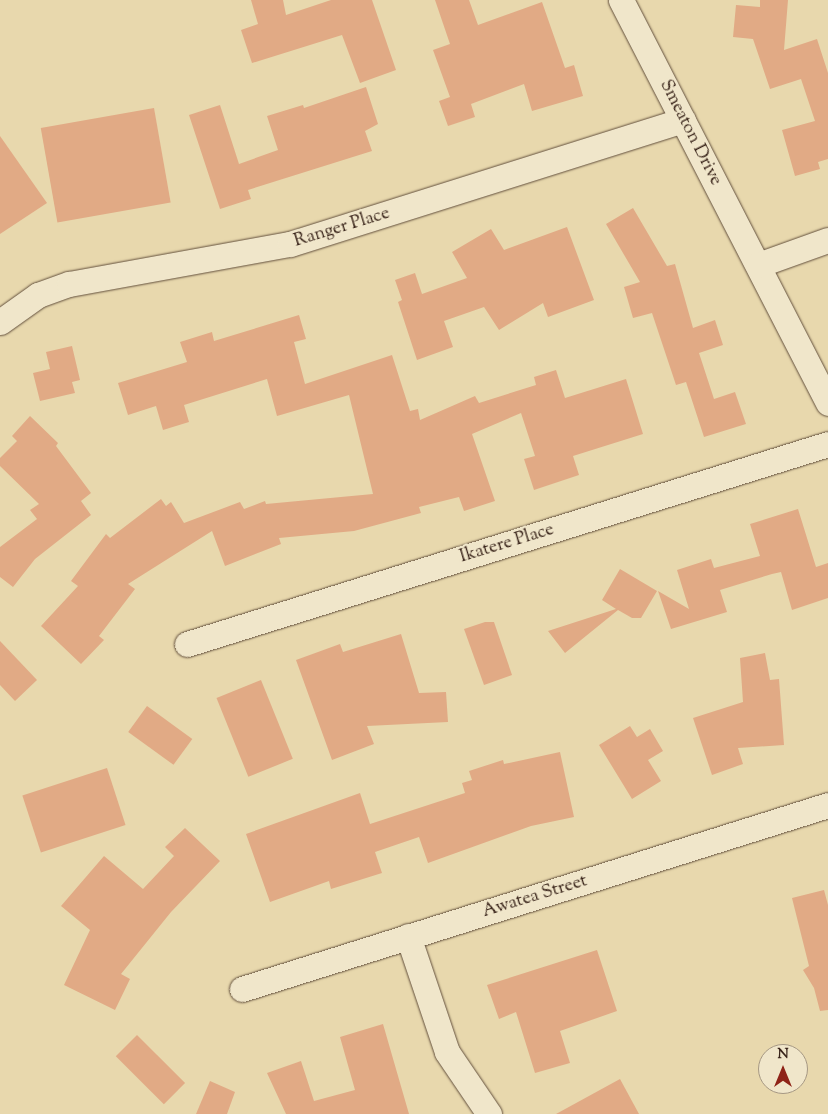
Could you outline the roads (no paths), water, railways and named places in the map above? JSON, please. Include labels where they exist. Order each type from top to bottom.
[{"type":"street","name":"Smeaton Drive","points":[[621,0],[828,403]]},
{"type":"street","name":"Ranger Place","points":[[0,322],[38,295],[69,284],[290,244],[683,120]]},
{"type":"street","points":[[758,265],[828,240]]},
{"type":"street","name":"Ikatere Place","points":[[187,644],[828,444]]},
{"type":"street","name":"Awatea Street","points":[[242,989],[828,805]]},
{"type":"street","points":[[408,936],[447,1052],[489,1114]]}]
